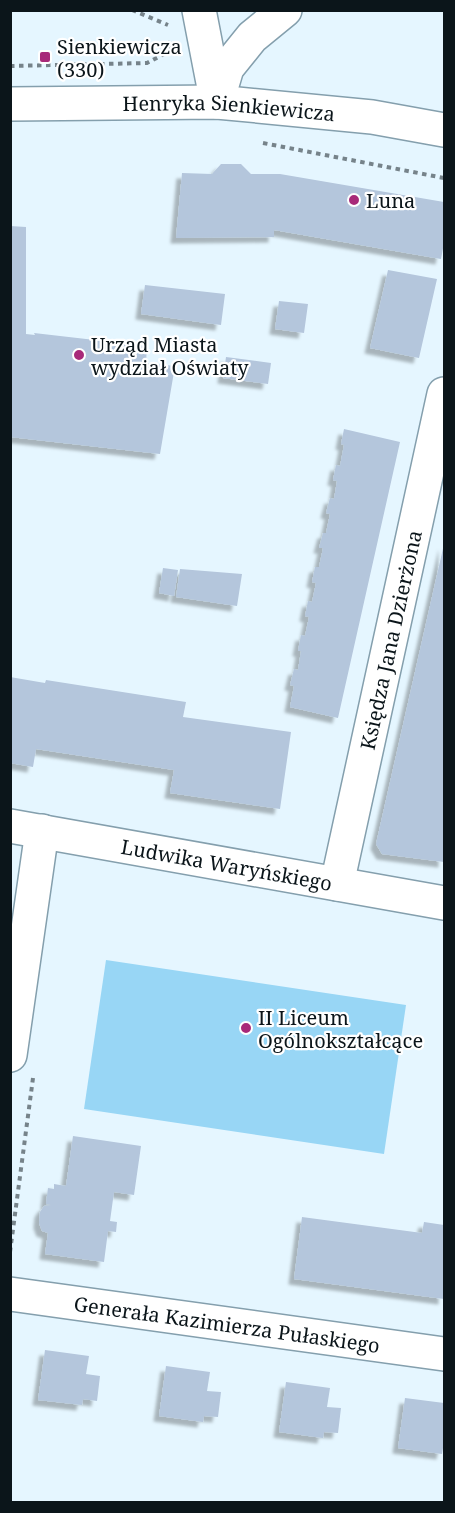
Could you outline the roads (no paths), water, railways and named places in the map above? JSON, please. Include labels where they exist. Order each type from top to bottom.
[{"type":"street","points":[[199,10],[227,68],[217,102]]},
{"type":"street","points":[[221,54],[252,37],[285,10]]},
{"type":"street","name":"Henryka Sienkiewicza","points":[[10,104],[217,102],[372,117],[444,130]]},
{"type":"street","name":"Księdza Jana Dzierżona","points":[[337,884],[444,394]]},
{"type":"street","points":[[10,1055],[26,828]]},
{"type":"street","name":"Ludwika Waryńskiego","points":[[26,828],[444,903]]},
{"type":"street","name":"Generała Kazimierza Pułaskiego","points":[[10,1294],[444,1354]]},
{"type":"place","name":"Sienkiewicza (330)","points":[[45,57]]},
{"type":"place","name":"Luna","points":[[354,200]]},
{"type":"place","name":"Urząd Miasta wydział Oświaty","points":[[79,355]]},
{"type":"place","name":"II Liceum Ogólnokształcące","points":[[246,1028]]}]
